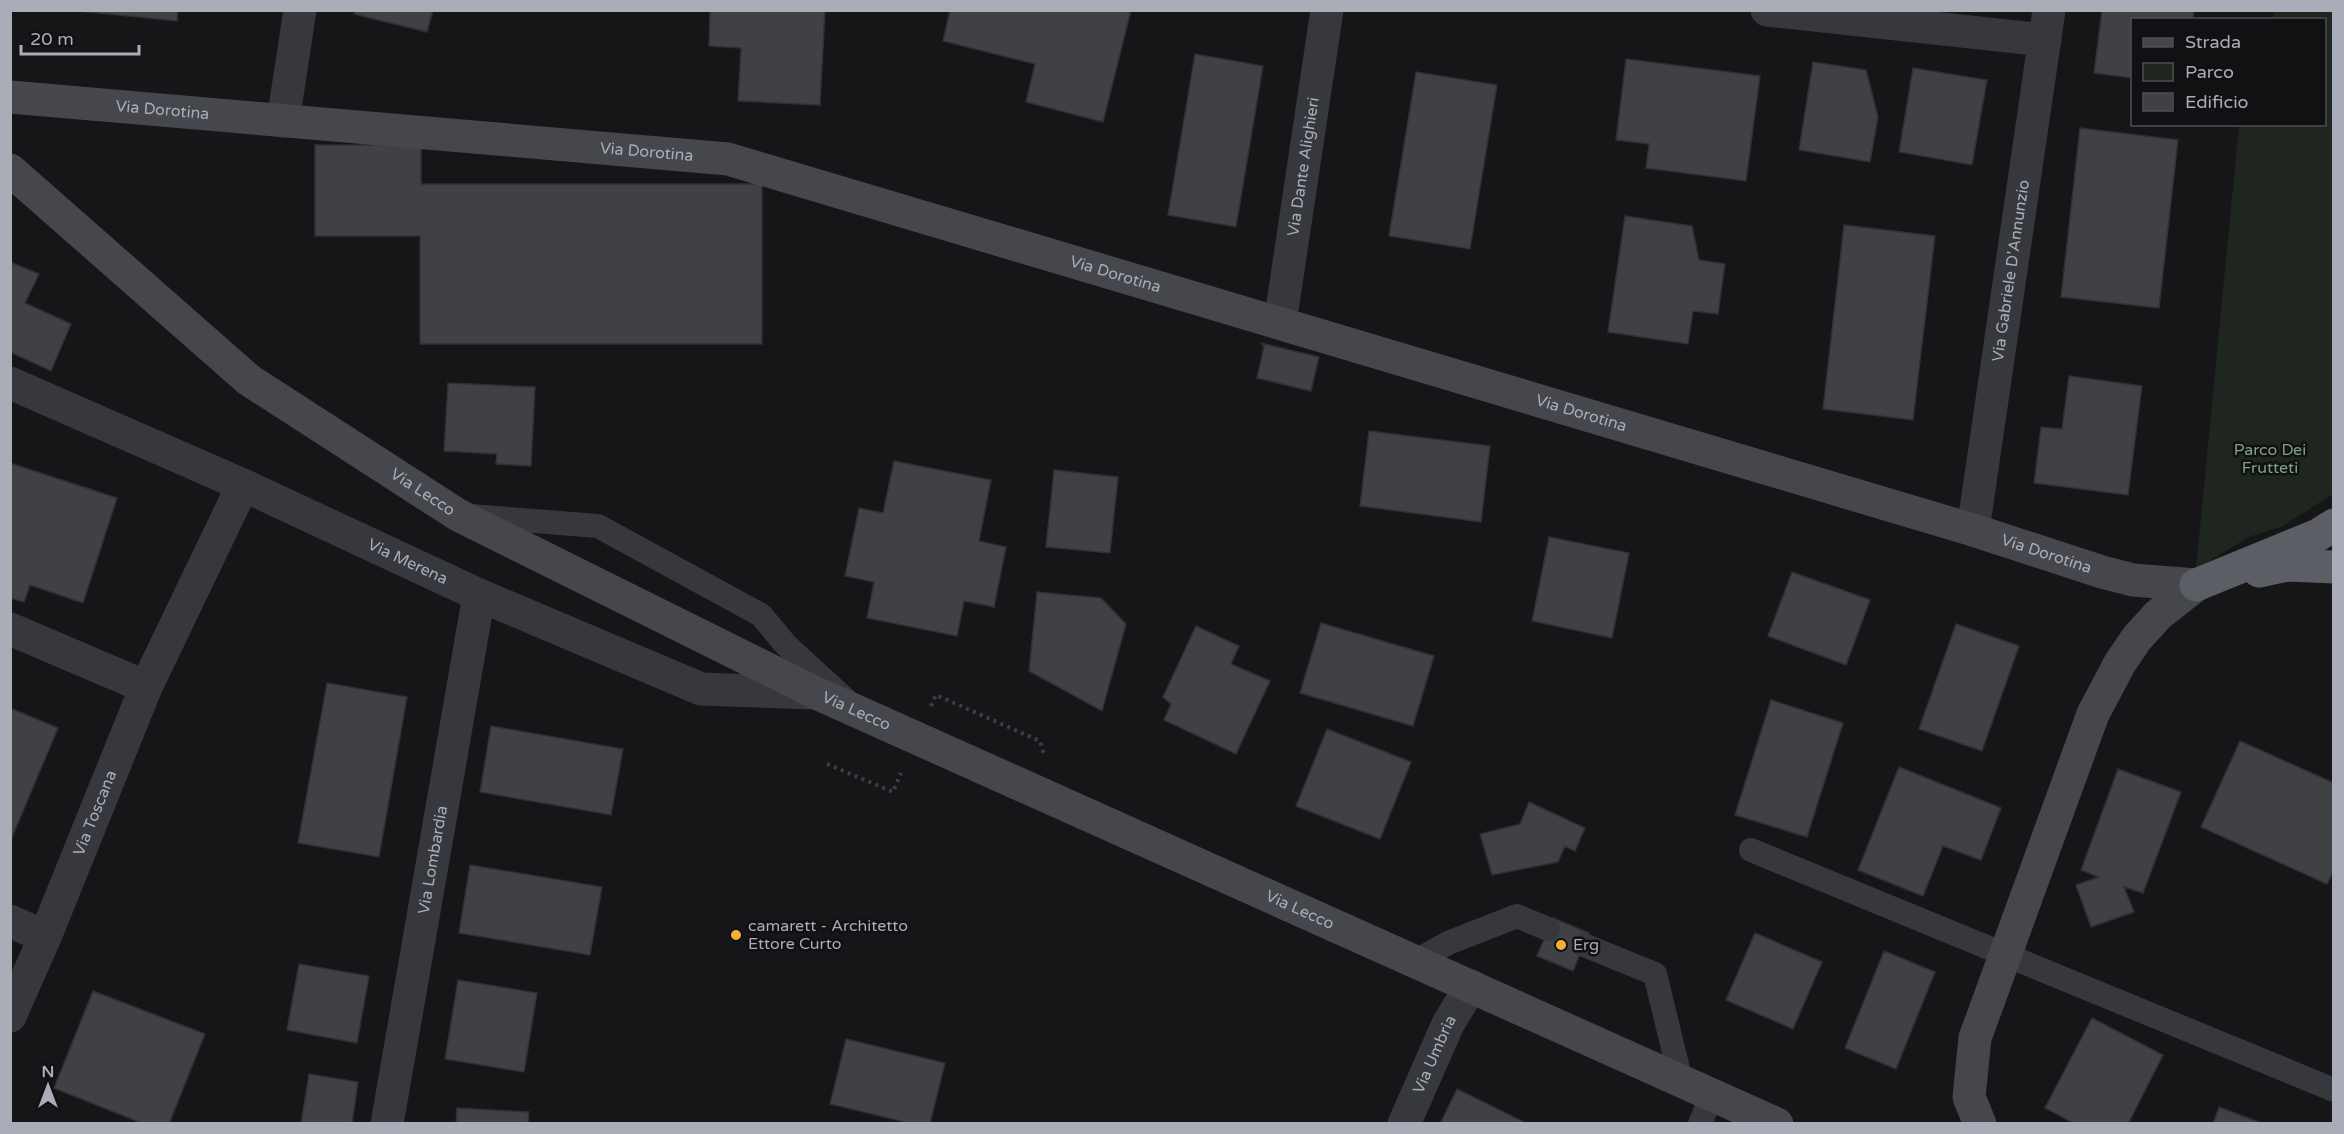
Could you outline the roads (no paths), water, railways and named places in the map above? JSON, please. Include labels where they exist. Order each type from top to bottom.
[{"type":"highway","points":[[2196,585],[2318,535],[2334,525]]},
{"type":"highway","points":[[2196,585],[2288,565],[2334,567]]},
{"type":"main road","name":"Via Dorotina","points":[[10,97],[728,159],[1973,530],[2102,572],[2133,580],[2196,585]]},
{"type":"main road","name":"Via Lecco","points":[[10,171],[249,380],[458,515],[816,693],[1682,1081],[1706,1109],[1777,1124]]},
{"type":"main road","points":[[1980,1124],[1969,1097],[1975,1038],[2092,714],[2120,663],[2137,638],[2158,615],[2196,585]]},
{"type":"street","points":[[283,121],[300,10]]},
{"type":"street","name":"Via Dante Alighieri","points":[[1280,323],[1327,10]]},
{"type":"street","points":[[1767,10],[2047,25]]},
{"type":"street","name":"Via Gabriele D'Annunzio","points":[[1973,530],[2047,25]]},
{"type":"street","name":"Via Merena","points":[[10,383],[243,485],[479,595],[701,689],[816,693]]},
{"type":"street","name":"Via Toscana","points":[[10,1016],[45,937],[146,687],[243,485]]},
{"type":"street","name":"Via Lombardia","points":[[387,1124],[479,595]]},
{"type":"street","points":[[10,629],[146,687]]},
{"type":"street","points":[[10,921],[45,937]]},
{"type":"street","name":"Via Umbria","points":[[1404,1124],[1448,1024],[1471,986]]},
{"type":"lane","points":[[458,515],[598,526],[761,615],[786,645],[860,713]]},
{"type":"lane","points":[[1751,850],[2334,1090]]},
{"type":"lane","points":[[1416,961],[1448,943],[1517,916],[1548,929]]},
{"type":"lane","points":[[1584,945],[1655,974],[1682,1081]]},
{"type":"place","name":"camarett - Architetto Ettore Curto","points":[[736,935]]},
{"type":"place","name":"Erg","points":[[1561,945]]},
{"type":"park label","name":"Parco Dei Frutteti","points":[[2270,459]]}]
